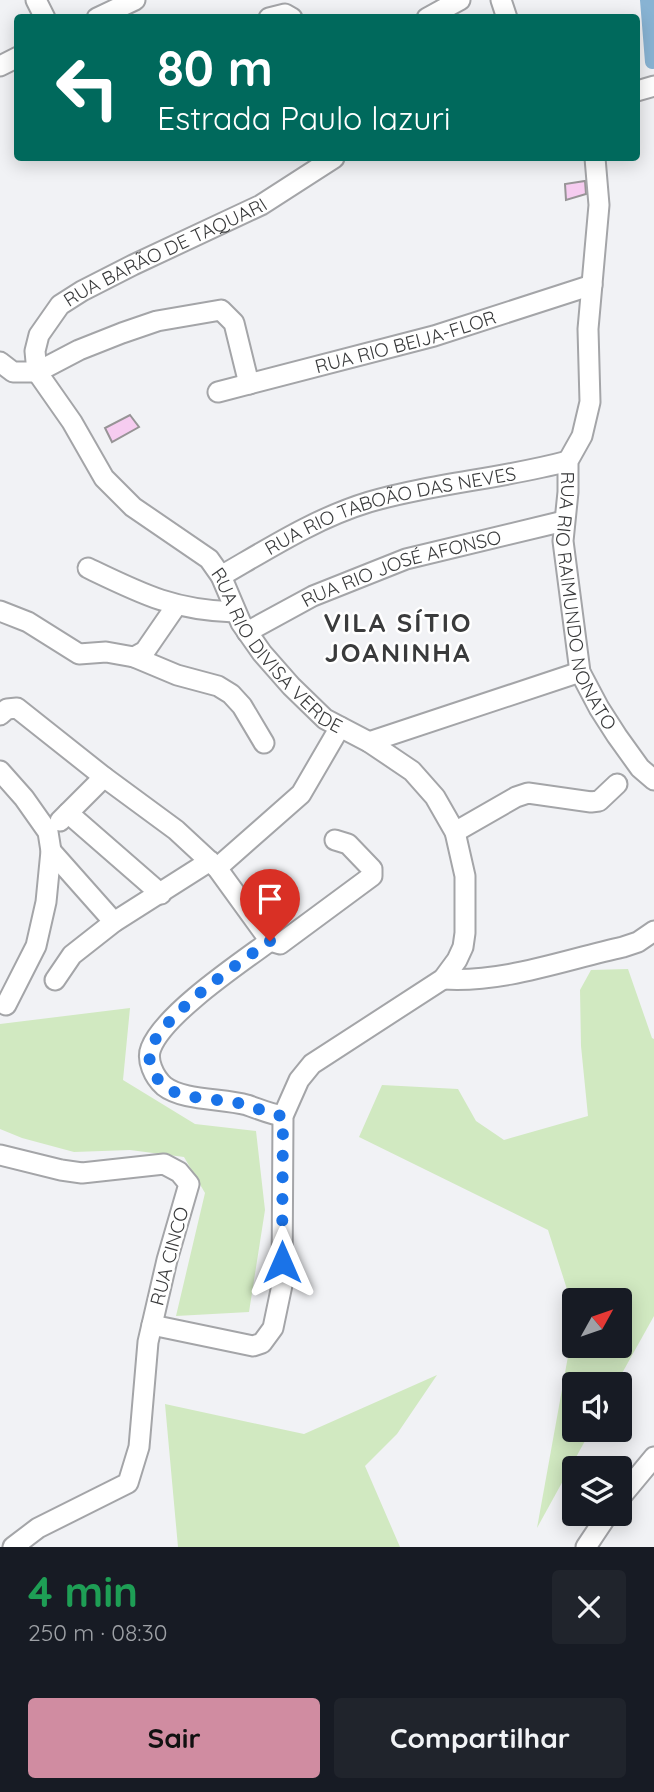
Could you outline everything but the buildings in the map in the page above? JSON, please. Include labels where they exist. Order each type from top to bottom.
[{"type":"street","points":[[105,14],[135,0]]},
{"type":"street","points":[[434,14],[460,0]]},
{"type":"street","name":"RUA BARÃO DE TAQUARI","points":[[37,372],[36,351],[39,335],[60,306],[82,291],[132,265],[261,205],[329,161]]},
{"type":"street","name":"RUA RIO RAIMUNDO NONATO","points":[[595,161],[599,205],[588,329],[590,402],[582,436],[568,461],[564,541],[580,672],[617,736],[640,768],[654,780]]},
{"type":"street","name":"RUA RIO BEIJA-FLOR","points":[[218,392],[434,336],[592,285]]},
{"type":"street","points":[[2,369],[37,372],[79,350],[157,321],[220,310],[234,323],[249,384]]},
{"type":"street","name":"RUA RIO DIVISA VERDE","points":[[37,372],[72,422],[104,478],[132,507],[209,559],[220,576],[234,612],[247,632],[307,703],[325,719],[369,742],[412,771],[435,797],[455,832],[465,876],[465,933],[457,960],[443,979]]},
{"type":"street","name":"RUA RIO TABOÃO DAS NEVES","points":[[220,576],[312,525],[368,503],[438,487],[530,472],[568,461]]},
{"type":"street","name":"RUA RIO JOSÉ AFONSO","points":[[247,632],[313,596],[406,559],[564,522]]},
{"type":"street","points":[[88,568],[137,592],[176,606],[234,612]]},
{"type":"street","points":[[134,657],[149,645],[176,606]]},
{"type":"street","points":[[0,611],[28,622],[79,654],[106,652],[134,657],[177,675],[218,686],[231,694],[242,706],[264,744]]},
{"type":"street","points":[[369,742],[580,672]]},
{"type":"street","points":[[7,710],[176,830],[214,865],[233,887],[270,941],[280,944],[372,876],[372,869],[348,844],[335,840]]},
{"type":"street","points":[[55,980],[72,955],[114,922],[214,865],[301,794],[340,727]]},
{"type":"street","points":[[0,771],[24,798],[50,842],[114,922]]},
{"type":"street","points":[[6,1005],[36,946],[47,902],[50,842],[68,813],[104,778]]},
{"type":"street","points":[[455,832],[516,797],[528,793],[591,802],[599,801],[617,784]]},
{"type":"street","points":[[68,813],[161,894]]},
{"type":"street","points":[[152,1325],[253,1346],[268,1337],[277,1318],[282,1285],[283,1116],[299,1080],[312,1064],[443,979],[473,979],[514,973],[623,947],[653,934]]},
{"type":"street","points":[[270,941],[202,992],[172,1020],[150,1049],[150,1063],[165,1087],[178,1093],[219,1099],[249,1106],[263,1113],[283,1116]]},
{"type":"street","name":"RUA CINCO","points":[[0,1155],[82,1173],[164,1164],[179,1172],[189,1184],[167,1260],[148,1342],[139,1447],[128,1483],[38,1528],[13,1547]]},
{"type":"street","points":[[632,1484],[654,1457]]},
{"type":"street","points":[[586,1547],[600,1526]]},
{"type":"green space","points":[[628,969],[654,1039],[654,1316],[632,1355],[632,1288],[567,1288],[548,1230],[359,1137],[382,1085],[458,1089],[476,1121],[504,1140],[588,1116],[581,1046],[580,990],[591,970]]},
{"type":"green space","points":[[130,1008],[123,1080],[195,1124],[256,1131],[265,1210],[249,1312],[176,1316],[205,1193],[184,1157],[130,1150],[74,1152],[0,1129],[0,1024]]},
{"type":"green space","points":[[568,1358],[631,1358],[623,1372],[565,1372]]},
{"type":"green space","points":[[437,1375],[397,1434],[365,1466],[400,1547],[178,1547],[165,1404],[304,1434]]},
{"type":"green space","points":[[562,1389],[562,1442],[584,1442],[577,1456],[562,1456],[562,1483],[537,1528]]},
{"type":"waterway","points":[[647,0],[652,62]]},
{"type":"district","name":"VILA SÍTIO JOANINHA","points":[[398,637]]},
{"type":"route","points":[[270,941],[202,992],[172,1020],[150,1049],[150,1063],[165,1087],[178,1093],[219,1099],[249,1106],[263,1113],[283,1116],[282,1262]]}]
